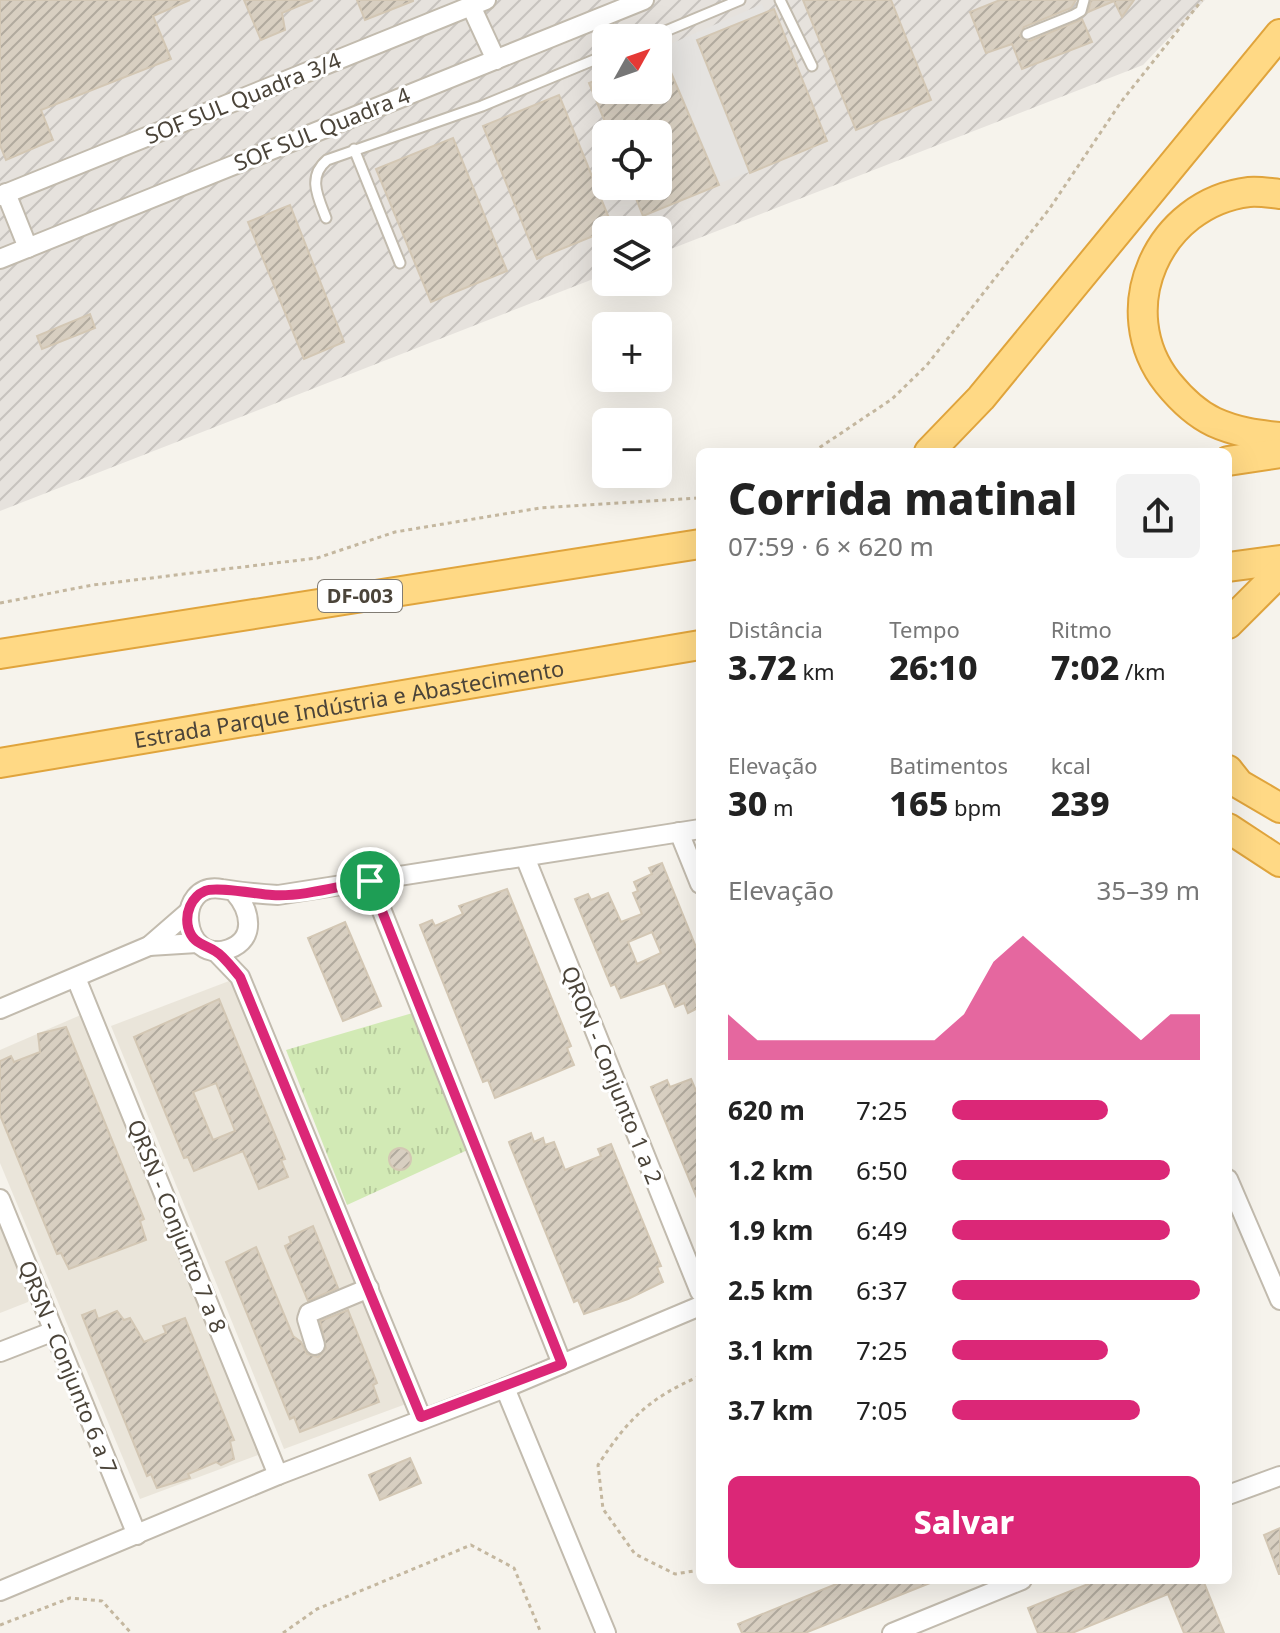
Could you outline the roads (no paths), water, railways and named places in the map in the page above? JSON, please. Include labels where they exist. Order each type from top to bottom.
[{"type":"highway","points":[[933,448],[981,398],[1280,34]]},
{"type":"highway","points":[[1280,194],[1250,192],[1218,200],[1187,220],[1161,248],[1148,270],[1141,302],[1143,335],[1152,358],[1184,402],[1212,422],[1280,437]]},
{"type":"highway","points":[[1232,460],[1280,453]]},
{"type":"highway","name":"DF-003","points":[[7,651],[696,545]]},
{"type":"highway","points":[[1232,566],[1280,560]]},
{"type":"highway","points":[[1232,620],[1280,572]]},
{"type":"highway","name":"Estrada Parque Indústria e Abastecimento","points":[[0,763],[696,646]]},
{"type":"highway","points":[[1232,775],[1239,784],[1280,808]]},
{"type":"highway","points":[[1232,831],[1280,862]]},
{"type":"street","name":"SOF SUL Quadra 4","points":[[0,259],[635,2]]},
{"type":"street","points":[[478,3],[496,60]]},
{"type":"street","name":"SOF SUL Quadra 3/4","points":[[3,194],[478,3]]},
{"type":"street","points":[[3,194],[28,248]]},
{"type":"street","points":[[0,251],[0,259]]},
{"type":"street","points":[[0,1009],[149,946],[187,913],[194,899],[206,890],[220,888],[235,893],[278,895],[696,830]]},
{"type":"street","points":[[679,832],[696,874]]},
{"type":"street","name":"QRON - Conjunto 1 a 2","points":[[525,857],[696,1282]]},
{"type":"street","points":[[370,881],[562,1364]]},
{"type":"street","points":[[235,893],[246,906],[249,922]]},
{"type":"street","points":[[278,895],[249,922],[240,942],[240,977],[421,1417]]},
{"type":"street","points":[[187,913],[188,929],[240,977]]},
{"type":"street","points":[[149,946],[228,949],[240,942]]},
{"type":"street","name":"QRSN - Conjunto 7 a 8","points":[[76,978],[278,1475]]},
{"type":"street","points":[[1232,1188],[1280,1300]]},
{"type":"street","name":"QRSN - Conjunto 6 a 7","points":[[0,1199],[137,1535]]},
{"type":"street","points":[[315,1345],[307,1319],[309,1313],[369,1288]]},
{"type":"street","points":[[0,1591],[278,1475],[421,1417],[505,1388],[696,1308]]},
{"type":"street","points":[[0,1352],[54,1331]]},
{"type":"street","points":[[505,1388],[606,1633]]},
{"type":"street","points":[[1232,1494],[1280,1476]]},
{"type":"street","points":[[892,1633],[1005,1584]]},
{"type":"lane","points":[[672,28],[740,0]]},
{"type":"lane","points":[[780,0],[812,66]]},
{"type":"lane","points":[[1027,34],[1081,11],[1084,0]]},
{"type":"lane","points":[[326,218],[315,188],[315,177],[327,160],[482,106],[592,61]]},
{"type":"lane","points":[[354,149],[400,263]]}]
